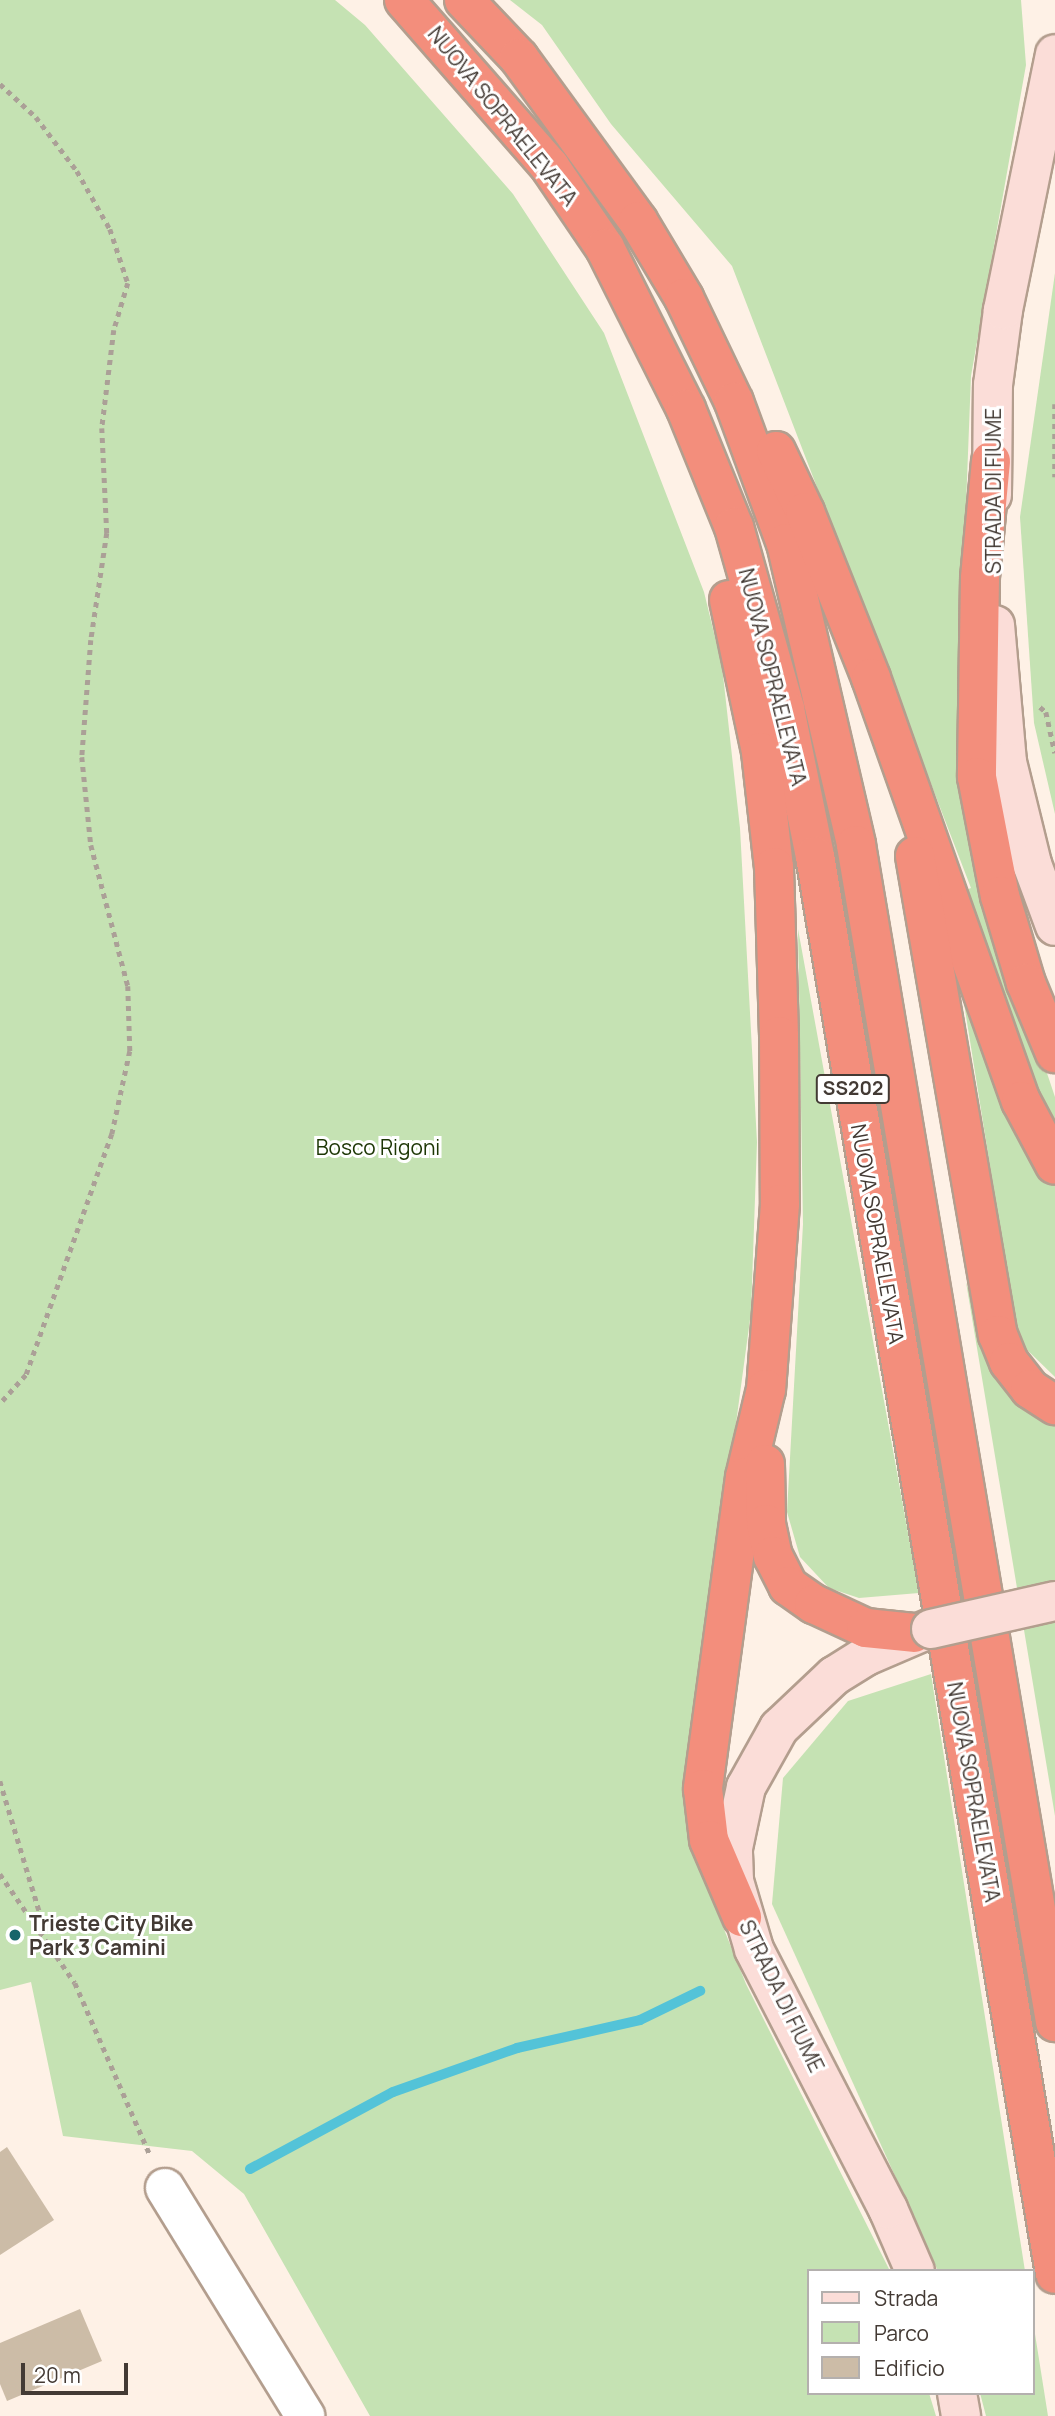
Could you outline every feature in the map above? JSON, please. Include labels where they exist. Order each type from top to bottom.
[{"type":"highway","name":"NUOVA SOPRAELEVATA","points":[[404,0],[550,167],[605,248],[686,409],[734,527],[785,709],[815,856],[1055,2274]]},
{"type":"highway","name":"NUOVA SOPRAELEVATA","points":[[464,0],[519,58],[638,220],[684,298],[734,402],[786,542],[826,700],[861,872],[1055,2022]]},
{"type":"highway","points":[[638,220],[739,373],[806,512],[1021,1101],[1055,1165]]},
{"type":"highway","points":[[605,248],[672,416],[710,526],[761,752],[774,867],[780,1162],[766,1389],[766,1524],[773,1556],[788,1586],[814,1604],[866,1629],[922,1631]]},
{"type":"highway","points":[[991,461],[980,578],[977,777],[1000,896],[1026,983],[1055,1053]]},
{"type":"highway","points":[[902,769],[998,1335],[1009,1362],[1030,1389],[1055,1405]]},
{"type":"highway","points":[[742,1917],[709,1840],[703,1789],[745,1477],[766,1389]]},
{"type":"main road","name":"STRADA DI FIUME","points":[[1055,54],[1003,310],[993,385],[991,461],[996,656],[1007,762],[1032,864],[1055,926]]},
{"type":"main road","name":"STRADA DI FIUME","points":[[914,2269],[742,1917],[733,1848],[737,1815],[760,1757],[779,1728],[834,1676],[922,1631],[1055,1601]]},
{"type":"main road","points":[[957,2395],[961,2416]]},
{"type":"street","points":[[165,2188],[304,2416]]},
{"type":"path","points":[[0,84],[36,117],[77,171],[110,229],[128,283],[114,330],[102,428],[107,533],[91,640],[82,757],[91,845],[128,986],[130,1051],[112,1134],[26,1375],[0,1404]]},
{"type":"path","points":[[1055,404],[1055,477]]},
{"type":"path","points":[[0,1781],[47,1937]]},
{"type":"path","points":[[0,1874],[47,1937],[75,1983],[165,2188]]},
{"type":"green space","name":"Bosco Rigoni","points":[[0,0],[335,0],[365,25],[513,194],[604,333],[704,592],[722,666],[740,828],[757,1142],[751,1312],[687,1787],[699,1867],[746,1984],[889,2269],[806,2269],[806,2395],[930,2395],[936,2416],[370,2416],[244,2194],[192,2151],[63,2136],[31,1982],[0,1990]]},
{"type":"green space","points":[[510,0],[1021,0],[1026,65],[971,376],[958,711],[980,873],[1055,1097],[1055,1377],[1018,1341],[947,897],[971,888],[732,266],[611,124],[542,25]]},
{"type":"green space","points":[[1055,273],[1055,814],[1034,723],[1020,517]]},
{"type":"green space","points":[[798,929],[919,1593],[859,1598],[829,1588],[800,1557],[787,1512],[803,1224]]},
{"type":"green space","points":[[966,1282],[993,1364],[1030,1413],[1055,1424],[1055,1816]]},
{"type":"green space","points":[[931,1674],[1025,2269],[937,2269],[772,1904],[783,1778],[848,1701]]},
{"type":"green space","points":[[1034,2328],[1048,2416],[986,2416],[981,2395],[1034,2395]]},
{"type":"building","points":[[7,2147],[54,2220],[0,2255],[0,2152]]},
{"type":"building","points":[[80,2309],[102,2361],[7,2401],[0,2384],[0,2343]]},
{"type":"waterway","points":[[250,2169],[393,2092],[517,2048],[640,2020],[700,1991]]},
{"type":"place","name":"Trieste City Bike Park 3 Camini","points":[[15,1935]]}]
